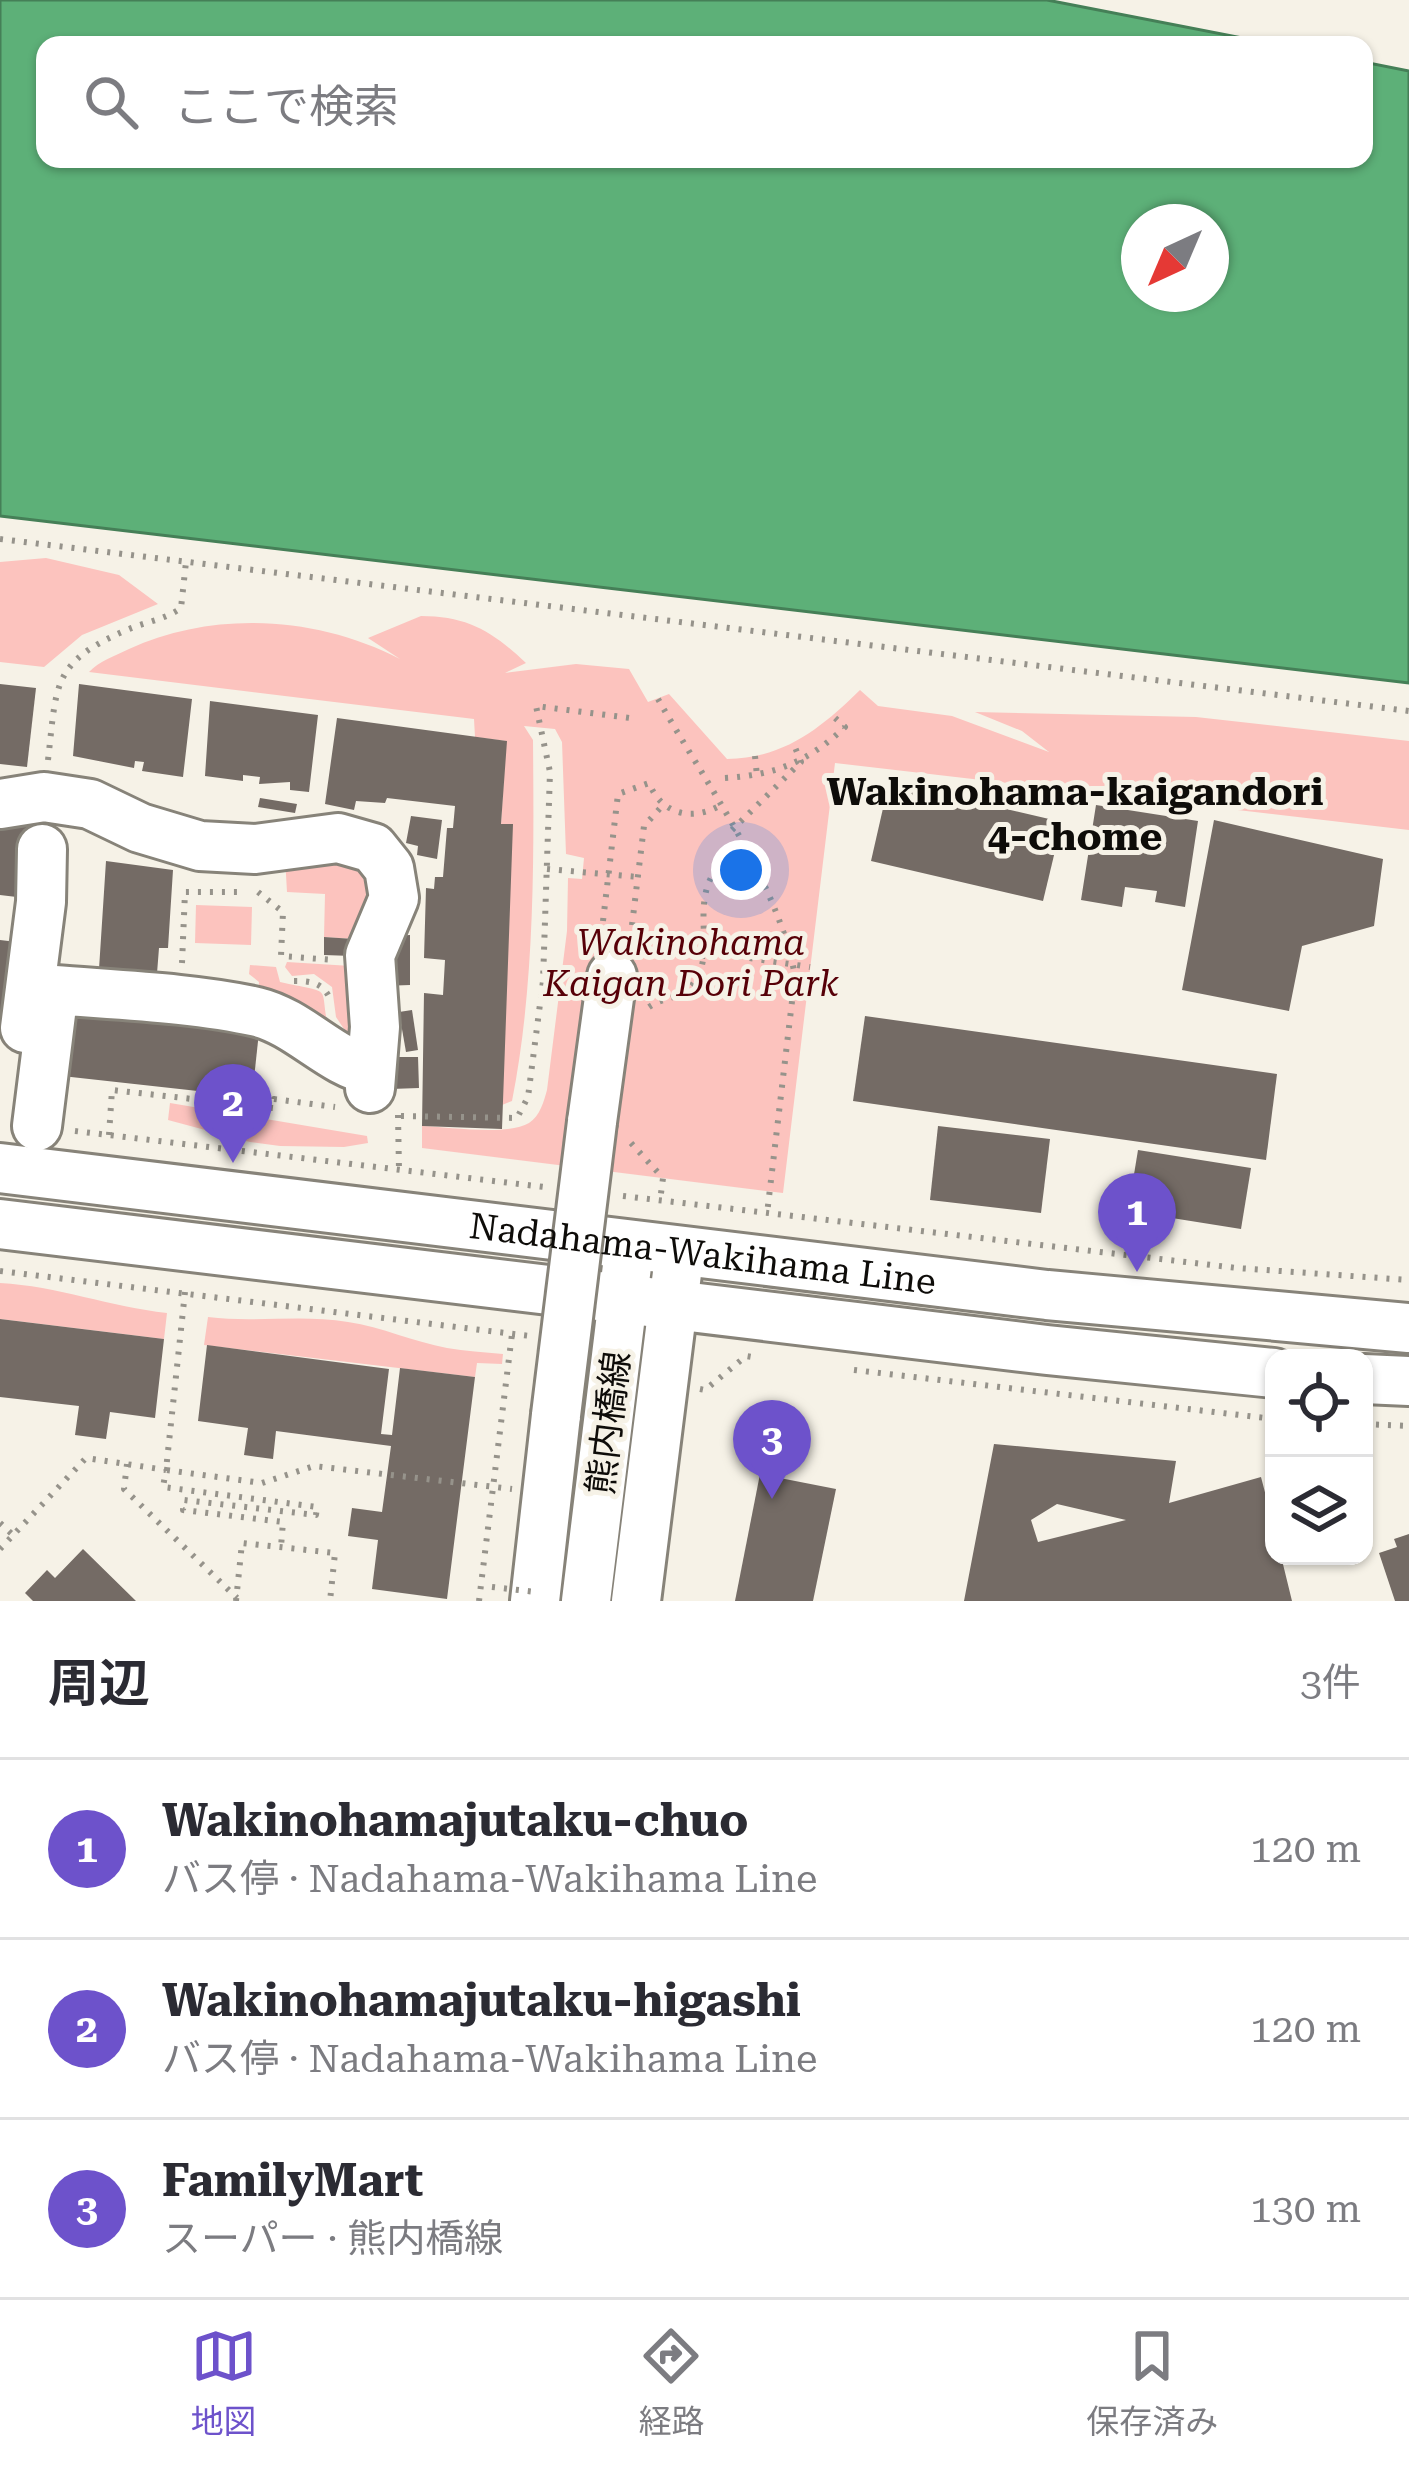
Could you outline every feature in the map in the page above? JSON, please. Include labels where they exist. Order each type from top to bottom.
[{"type":"street","points":[[22,800],[90,804],[140,828],[200,846],[255,849],[338,838],[374,848],[389,868],[394,898],[370,962],[375,1027],[372,1096]]},
{"type":"street","points":[[4,1169],[19,917],[42,849]]},
{"type":"street","points":[[517,1592],[556,1414],[608,1129],[612,976]]},
{"type":"street","points":[[37,1126],[54,990],[259,1012],[304,1032],[355,1067],[372,1096]]},
{"type":"street","name":"Nadahama-Wakihama Line","points":[[4,1169],[1179,1310],[1409,1328]]},
{"type":"street","name":"Nadahama-Wakihama Line","points":[[0,1224],[1265,1372]]},
{"type":"street","name":"熊内橋線","points":[[586,1601],[629,1245]]},
{"type":"street","name":"熊内橋線","points":[[636,1601],[680,1251]]},
{"type":"street","points":[[1373,1379],[1409,1381]]},
{"type":"path","points":[[0,539],[1409,711]]},
{"type":"path","points":[[22,800],[57,682],[100,642],[181,608],[186,562]]},
{"type":"path","points":[[658,699],[772,901],[793,964],[764,1235]]},
{"type":"path","points":[[109,1135],[112,1090],[273,1108],[274,1100],[372,1096],[517,1118],[528,1097],[536,1054],[547,868],[550,772],[536,706],[630,718]]},
{"type":"path","points":[[733,830],[844,727],[833,716]]},
{"type":"path","points":[[794,745],[802,762]]},
{"type":"path","points":[[755,756],[757,776]]},
{"type":"path","points":[[724,778],[757,776],[802,762]]},
{"type":"path","points":[[603,922],[619,794],[649,783],[663,805],[678,813],[694,815],[719,806]]},
{"type":"path","points":[[632,925],[644,826],[663,805]]},
{"type":"path","points":[[640,1020],[655,1002],[680,996],[698,976],[708,883],[731,853],[742,847]]},
{"type":"path","points":[[547,868],[638,877]]},
{"type":"path","points":[[258,892],[259,871]]},
{"type":"path","points":[[201,966],[182,965],[185,892],[258,892],[283,912],[281,956],[370,962]]},
{"type":"path","points":[[702,956],[729,955],[810,967]]},
{"type":"path","points":[[37,1126],[565,1190]]},
{"type":"path","points":[[608,1129],[663,1178],[661,1201]]},
{"type":"path","points":[[613,1195],[1237,1268],[1409,1280]]},
{"type":"path","points":[[0,1270],[531,1337]]},
{"type":"path","points":[[185,1292],[164,1487],[317,1507],[316,1516],[184,1500],[183,1510],[283,1522],[281,1547]]},
{"type":"path","points":[[478,1601],[512,1334]]},
{"type":"path","points":[[691,1388],[705,1390],[746,1356],[770,1359]]},
{"type":"path","points":[[840,1369],[1265,1418]]},
{"type":"path","points":[[1373,1424],[1409,1426]]},
{"type":"path","points":[[0,1549],[86,1458],[262,1483],[314,1466],[524,1490]]},
{"type":"path","points":[[127,1464],[124,1490],[237,1599]]},
{"type":"path","points":[[0,1522],[13,1535]]},
{"type":"path","points":[[237,1599],[242,1544],[335,1553],[330,1601]]},
{"type":"path","points":[[481,1586],[517,1592]]},
{"type":"green space","points":[[46,558],[119,575],[158,604],[82,635],[44,667],[0,662],[0,562]]},
{"type":"green space","name":"Wakinohama Kaigan Dori Park","points":[[421,616],[453,619],[491,635],[526,663],[505,673],[576,664],[629,669],[648,702],[669,694],[727,759],[784,747],[831,717],[860,690],[878,706],[952,716],[1049,752],[1022,731],[975,712],[1196,717],[1409,741],[1409,830],[835,763],[783,1193],[422,1148],[422,1126],[493,1130],[529,1123],[547,1090],[567,931],[568,878],[582,879],[584,858],[566,854],[562,742],[555,729],[524,726],[533,740],[529,967],[512,1101],[502,1105],[512,824],[501,824],[506,741],[475,737],[474,719],[89,672],[107,659],[162,636],[230,624],[265,623],[335,634],[400,659],[368,638]]},
{"type":"green space","points":[[340,847],[374,882],[354,939],[324,937],[325,894],[287,892],[285,857]]},
{"type":"green space","points":[[196,905],[252,907],[251,945],[195,943]]},
{"type":"green space","points":[[287,962],[351,966],[352,1041],[336,1017],[332,987],[314,974],[292,976]]},
{"type":"green space","points":[[250,965],[276,967],[280,982],[322,993],[330,1035],[258,996],[259,982],[249,974]]},
{"type":"green space","points":[[170,1103],[367,1136],[368,1143],[344,1147],[250,1142],[168,1120]]},
{"type":"green space","points":[[0,1283],[167,1313],[164,1339],[0,1319]]},
{"type":"green space","points":[[208,1317],[348,1322],[447,1348],[503,1354],[502,1364],[477,1363],[475,1377],[204,1345]]},
{"type":"shaded area","points":[[0,0],[1047,0],[1232,36],[36,36],[36,168],[1373,168],[1373,64],[1409,71],[1409,683],[0,516]]},
{"type":"building","points":[[0,684],[36,688],[27,767],[0,764]]},
{"type":"building","points":[[79,684],[192,699],[183,777],[142,771],[144,762],[135,761],[134,768],[73,756]]},
{"type":"building","points":[[210,701],[318,715],[309,792],[290,790],[290,782],[259,784],[260,777],[243,775],[243,781],[205,776]]},
{"type":"building","points":[[337,718],[507,741],[501,824],[513,824],[502,1129],[422,1126],[424,993],[443,995],[445,960],[424,958],[426,888],[434,889],[435,877],[443,877],[447,828],[453,828],[455,806],[387,798],[385,803],[356,801],[354,810],[325,804]]},
{"type":"building","points":[[889,782],[1062,822],[1043,901],[871,861]]},
{"type":"building","points":[[260,798],[297,804],[295,813],[258,807]]},
{"type":"building","points":[[1096,805],[1198,821],[1185,907],[1155,902],[1157,891],[1125,887],[1122,907],[1081,900]]},
{"type":"building","points":[[411,816],[442,820],[437,859],[417,855],[418,846],[406,843]]},
{"type":"building","points":[[1214,820],[1383,859],[1374,926],[1302,946],[1289,1011],[1182,990]]},
{"type":"building","points":[[30,823],[25,898],[0,895],[0,824]]},
{"type":"building","points":[[106,861],[173,870],[168,948],[159,948],[156,986],[114,984],[115,970],[99,969]]},
{"type":"building","points":[[410,935],[410,985],[382,986],[391,936]]},
{"type":"building","points":[[324,937],[354,939],[352,956],[324,955]]},
{"type":"building","points":[[0,940],[25,943],[3,1038],[0,1038]]},
{"type":"building","points":[[412,1010],[418,1050],[406,1052],[399,1012]]},
{"type":"building","points":[[69,1011],[259,1032],[252,1097],[62,1076]]},
{"type":"building","points":[[865,1016],[1277,1074],[1266,1160],[853,1101]]},
{"type":"building","points":[[391,1057],[418,1057],[419,1088],[391,1089]]},
{"type":"building","points":[[938,1126],[1050,1139],[1041,1213],[930,1200]]},
{"type":"building","points":[[1138,1150],[1251,1168],[1241,1229],[1128,1211]]},
{"type":"building","points":[[0,1319],[164,1339],[155,1418],[110,1412],[106,1439],[75,1435],[79,1406],[0,1397]]},
{"type":"building","points":[[207,1345],[389,1369],[381,1434],[392,1435],[400,1368],[475,1377],[447,1599],[372,1589],[378,1540],[348,1536],[352,1508],[382,1512],[391,1446],[276,1431],[273,1459],[244,1455],[248,1428],[198,1421]]},
{"type":"building","points":[[994,1444],[1176,1461],[1169,1503],[1261,1477],[1265,1565],[1283,1565],[1292,1601],[964,1601]],"holes":[[[1057,1504],[1126,1520],[1038,1542],[1031,1520]]]},
{"type":"building","points":[[760,1474],[836,1489],[813,1601],[735,1601]]},
{"type":"building","points":[[1409,1534],[1409,1601],[1395,1601],[1379,1553],[1397,1547],[1394,1539]]},
{"type":"building","points":[[83,1549],[136,1601],[33,1601],[25,1593],[47,1570],[55,1578]]},
{"type":"place","name":"Wakinohamajutaku-higashi","points":[[233,1163]]},
{"type":"place","name":"Wakinohamajutaku-chuo","points":[[1137,1272]]},
{"type":"place","name":"FamilyMart","points":[[772,1499]]},
{"type":"district","name":"Wakinohama-kaigandori 4-chome","points":[[1075,814]]}]
